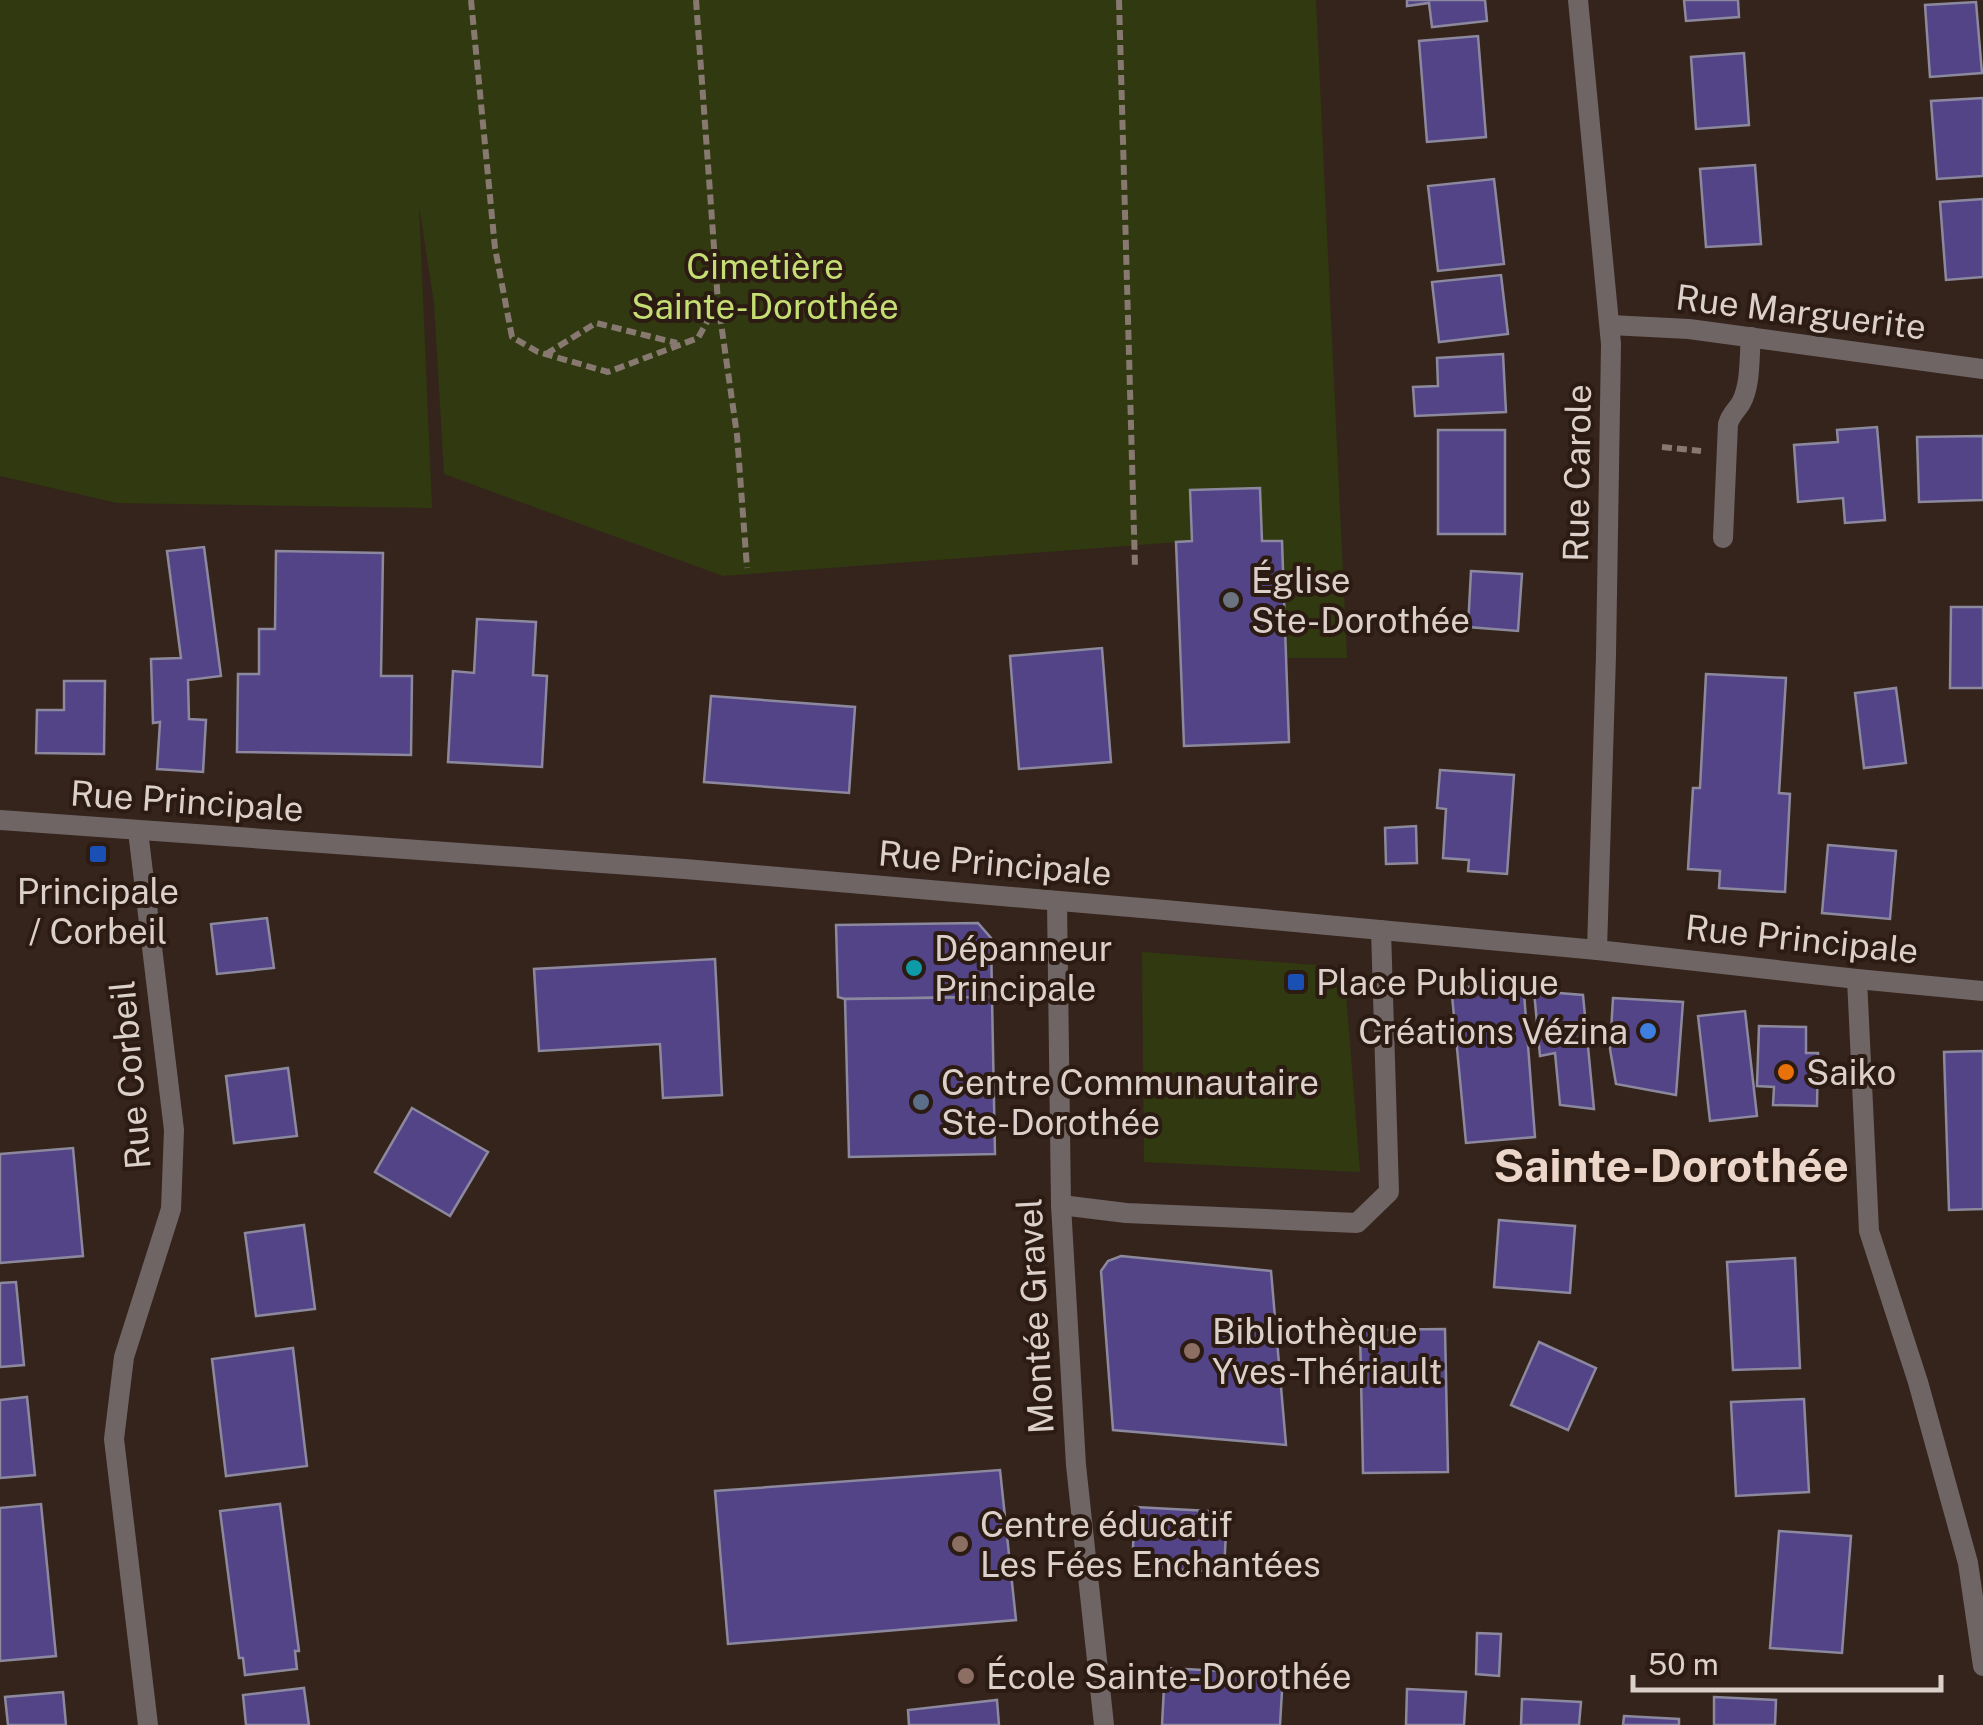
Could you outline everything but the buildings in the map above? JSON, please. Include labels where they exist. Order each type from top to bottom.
[{"type":"street","name":"Rue Carole","points":[[1578,0],[1610,325],[1596,950]]},
{"type":"street","name":"Rue Marguerite","points":[[1610,325],[1690,329],[1983,369]]},
{"type":"street","points":[[1723,538],[1728,424],[1732,412],[1742,402],[1751,337]]},
{"type":"street","name":"Rue Principale","points":[[0,820],[666,868],[1596,950],[1983,991]]},
{"type":"street","name":"Rue Corbeil","points":[[138,830],[174,1130],[171,1209],[124,1357],[114,1439],[148,1725]]},
{"type":"street","name":"Montée Gravel","points":[[1057,902],[1060,1205],[1076,1465],[1104,1725]]},
{"type":"street","points":[[1060,1205],[1126,1213],[1358,1223],[1389,1192],[1381,930]]},
{"type":"street","points":[[1857,980],[1870,1232],[1918,1382],[1968,1563],[1983,1666]]},
{"type":"path","points":[[471,0],[495,248],[512,337],[545,354],[608,372],[698,338],[718,302]]},
{"type":"path","points":[[696,0],[718,302],[737,434],[746,568]]},
{"type":"path","points":[[1119,0],[1135,566]]},
{"type":"path","points":[[545,354],[596,322],[681,344]]},
{"type":"path","points":[[1662,447],[1674,448]]},
{"type":"green space","name":"Cimetière Sainte-Dorothée","points":[[0,0],[1316,0],[1347,658],[1287,658],[1282,541],[1262,541],[1259,488],[1190,490],[1192,541],[723,576],[444,474],[434,303],[419,205],[432,508],[117,503],[0,476]]},
{"type":"green space","points":[[1142,952],[1344,967],[1360,1172],[1144,1162]]},
{"type":"place","name":"Église Ste-Dorothée","points":[[1231,600]]},
{"type":"place","name":"Principale / Corbeil","points":[[98,854]]},
{"type":"place","name":"Dépanneur Principale","points":[[914,968]]},
{"type":"place","name":"Place Publique","points":[[1296,982]]},
{"type":"place","name":"Créations Vézina","points":[[1648,1031]]},
{"type":"place","name":"Saiko","points":[[1786,1072]]},
{"type":"place","name":"Centre Communautaire Ste-Dorothée","points":[[921,1102]]},
{"type":"place","name":"Bibliothèque Yves-Thériault","points":[[1192,1351]]},
{"type":"place","name":"Centre éducatif Les Fées Enchantées","points":[[960,1544]]},
{"type":"place","name":"École Sainte-Dorothée","points":[[966,1676]]},
{"type":"district","name":"Sainte-Dorothée","points":[[1671,1165]]}]
